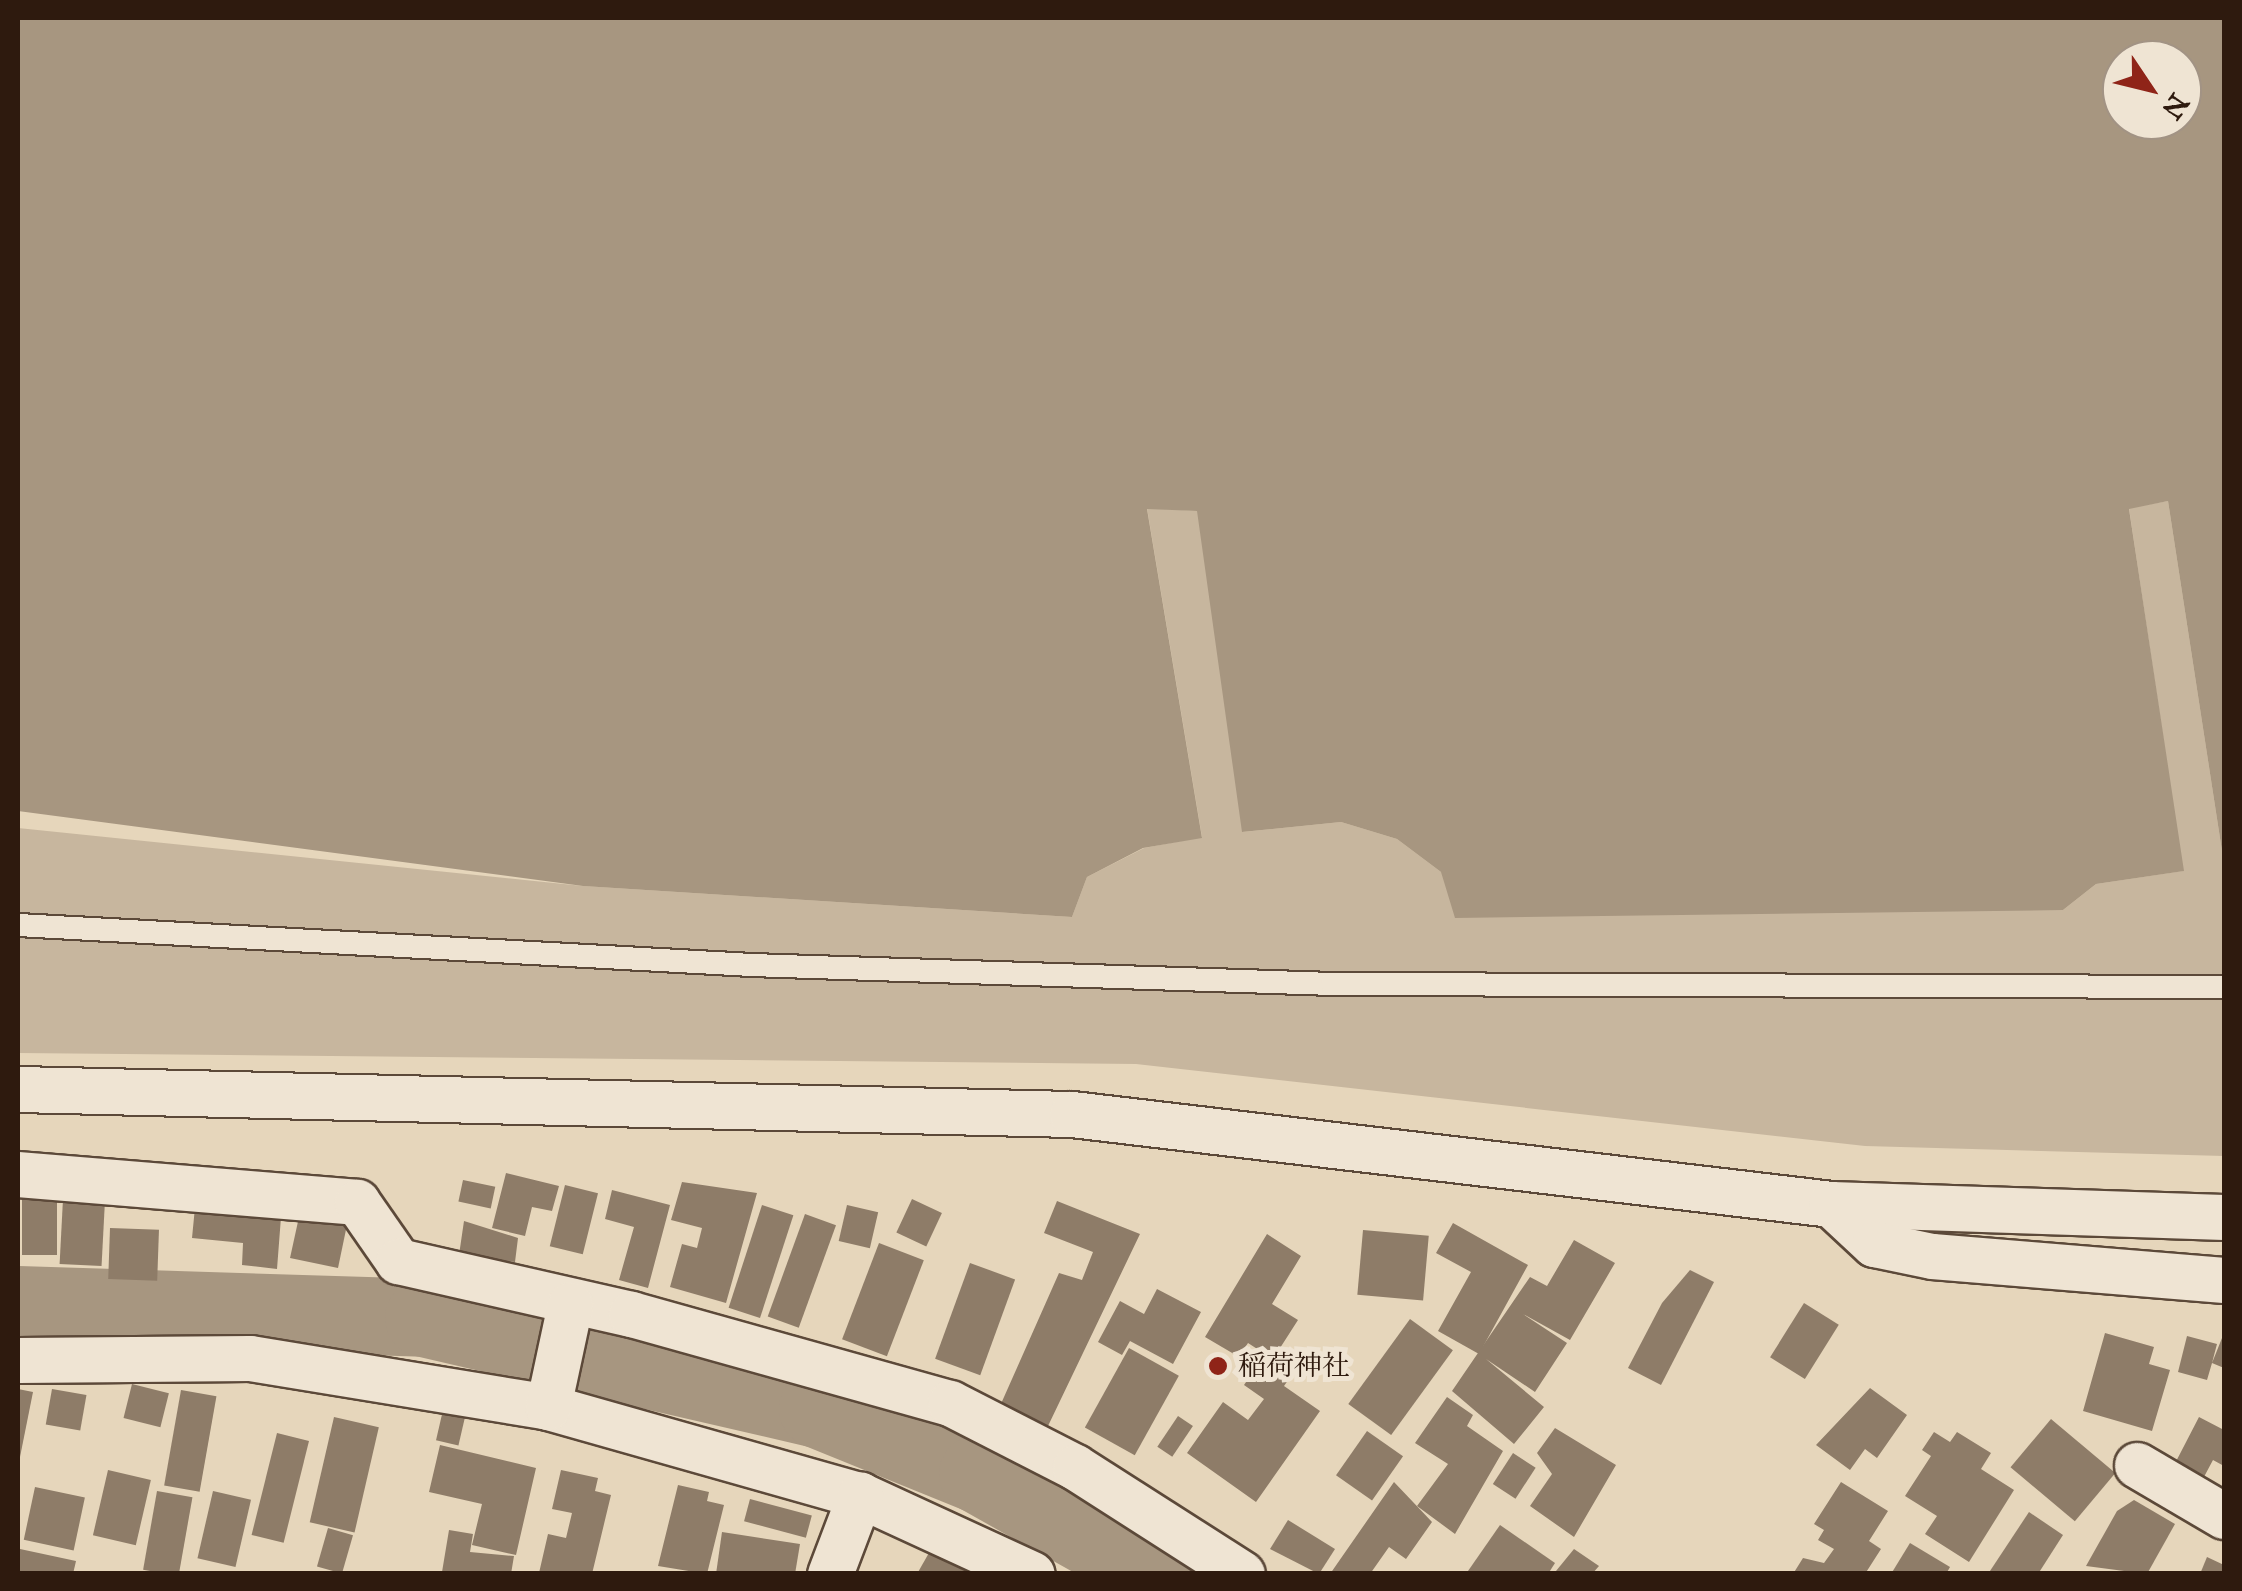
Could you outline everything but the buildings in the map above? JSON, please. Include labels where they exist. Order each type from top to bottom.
[{"type":"street","points":[[18,1089],[1072,1114],[1831,1204],[2224,1217]]},
{"type":"street","points":[[18,1174],[357,1202],[398,1261],[950,1403],[1075,1467],[1242,1574]]},
{"type":"street","points":[[1831,1204],[1874,1244],[1932,1256],[2224,1280]]},
{"type":"street","points":[[548,1407],[570,1304]]},
{"type":"street","points":[[18,1360],[250,1358],[548,1407],[860,1495],[1032,1574]]},
{"type":"street","points":[[2137,1465],[2224,1516]]},
{"type":"street","points":[[830,1574],[860,1495]]},
{"type":"lane","points":[[18,925],[751,965],[1332,984],[2224,987]]},
{"type":"shaded area","points":[[18,18],[2224,18],[2224,864],[2168,501],[2129,509],[2184,871],[2096,884],[2063,910],[1455,918],[1441,872],[1397,839],[1341,822],[1242,832],[1197,511],[1147,509],[1202,838],[1143,848],[1087,877],[1072,917],[583,886],[18,811]]},
{"type":"shaded area","points":[[2168,501],[2224,864],[2224,1156],[1865,1146],[1136,1064],[18,1053],[18,828],[583,886],[1072,917],[1087,877],[1144,848],[1202,837],[1147,508],[1198,511],[1243,832],[1341,822],[1397,839],[1441,872],[2063,910],[2096,884],[2183,871],[2129,508]]},
{"type":"waterway","points":[[18,1305],[424,1318],[818,1409],[978,1474],[1156,1574]]},
{"type":"place","name":"稲荷神社","points":[[1218,1366]]}]
